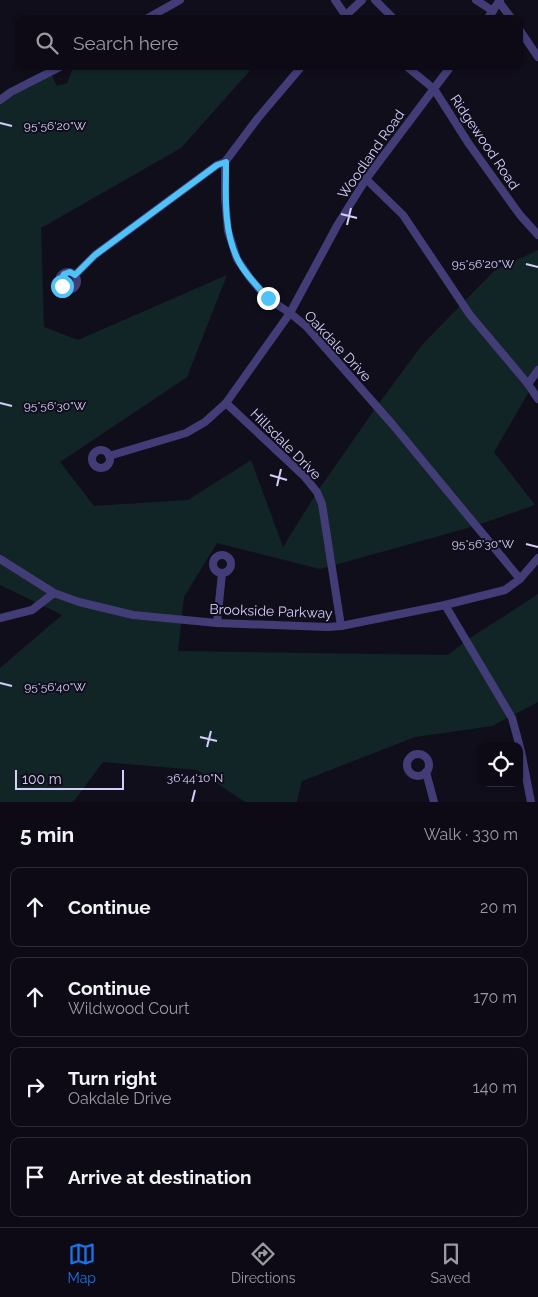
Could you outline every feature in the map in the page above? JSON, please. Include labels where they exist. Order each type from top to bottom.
[{"type":"street","points":[[153,15],[180,0]]},
{"type":"street","points":[[335,0],[343,15]]},
{"type":"street","points":[[348,15],[362,0]]},
{"type":"street","points":[[375,0],[390,15]]},
{"type":"street","points":[[476,0],[493,11]]},
{"type":"street","points":[[490,15],[500,1],[509,15]]},
{"type":"street","points":[[523,35],[538,57]]},
{"type":"street","points":[[0,100],[11,92],[54,70]]},
{"type":"street","points":[[75,275],[95,255],[217,165],[226,162],[258,118],[299,70]]},
{"type":"street","name":"Ridgewood Road","points":[[411,70],[434,89],[469,144],[520,215],[538,235]]},
{"type":"street","name":"Woodland Road","points":[[109,456],[186,434],[204,422],[226,403],[290,313],[338,224],[366,179],[447,70]]},
{"type":"street","name":"Oakdale Drive","points":[[226,162],[228,231],[237,259],[250,278],[268,298],[306,327],[393,425],[520,579]]},
{"type":"street","points":[[366,179],[404,215],[470,315],[528,384],[538,399]]},
{"type":"street","points":[[528,384],[538,370]]},
{"type":"street","name":"Hillsdale Drive","points":[[226,403],[304,476],[317,492],[322,504],[341,626]]},
{"type":"street","name":"Brookside Parkway","points":[[0,559],[54,594],[133,616],[217,623],[310,627],[341,626],[446,605],[505,590],[520,579],[538,558]]},
{"type":"street","points":[[217,623],[222,573]]},
{"type":"street","points":[[0,618],[32,610],[54,594]]},
{"type":"street","points":[[446,605],[512,718],[531,802]]},
{"type":"street","points":[[426,772],[434,802]]},
{"type":"green space","points":[[250,70],[181,148],[41,228],[44,327],[78,340],[227,275],[187,377],[60,462],[94,506],[188,500],[251,460],[283,547],[317,492],[422,345],[494,271],[538,250],[538,376],[494,452],[535,505],[475,526],[320,569],[217,543],[184,597],[178,651],[448,655],[467,640],[538,594],[538,702],[492,726],[415,737],[302,781],[297,802],[245,802],[197,770],[103,762],[73,802],[0,802],[0,668],[62,615],[0,585],[0,105],[11,92],[50,72],[57,86],[67,83],[72,71]]},
{"type":"route","points":[[62,286],[60,278],[64,274],[70,272],[75,275],[95,255],[217,165],[226,162],[228,231],[237,259],[250,278],[268,298]]}]
